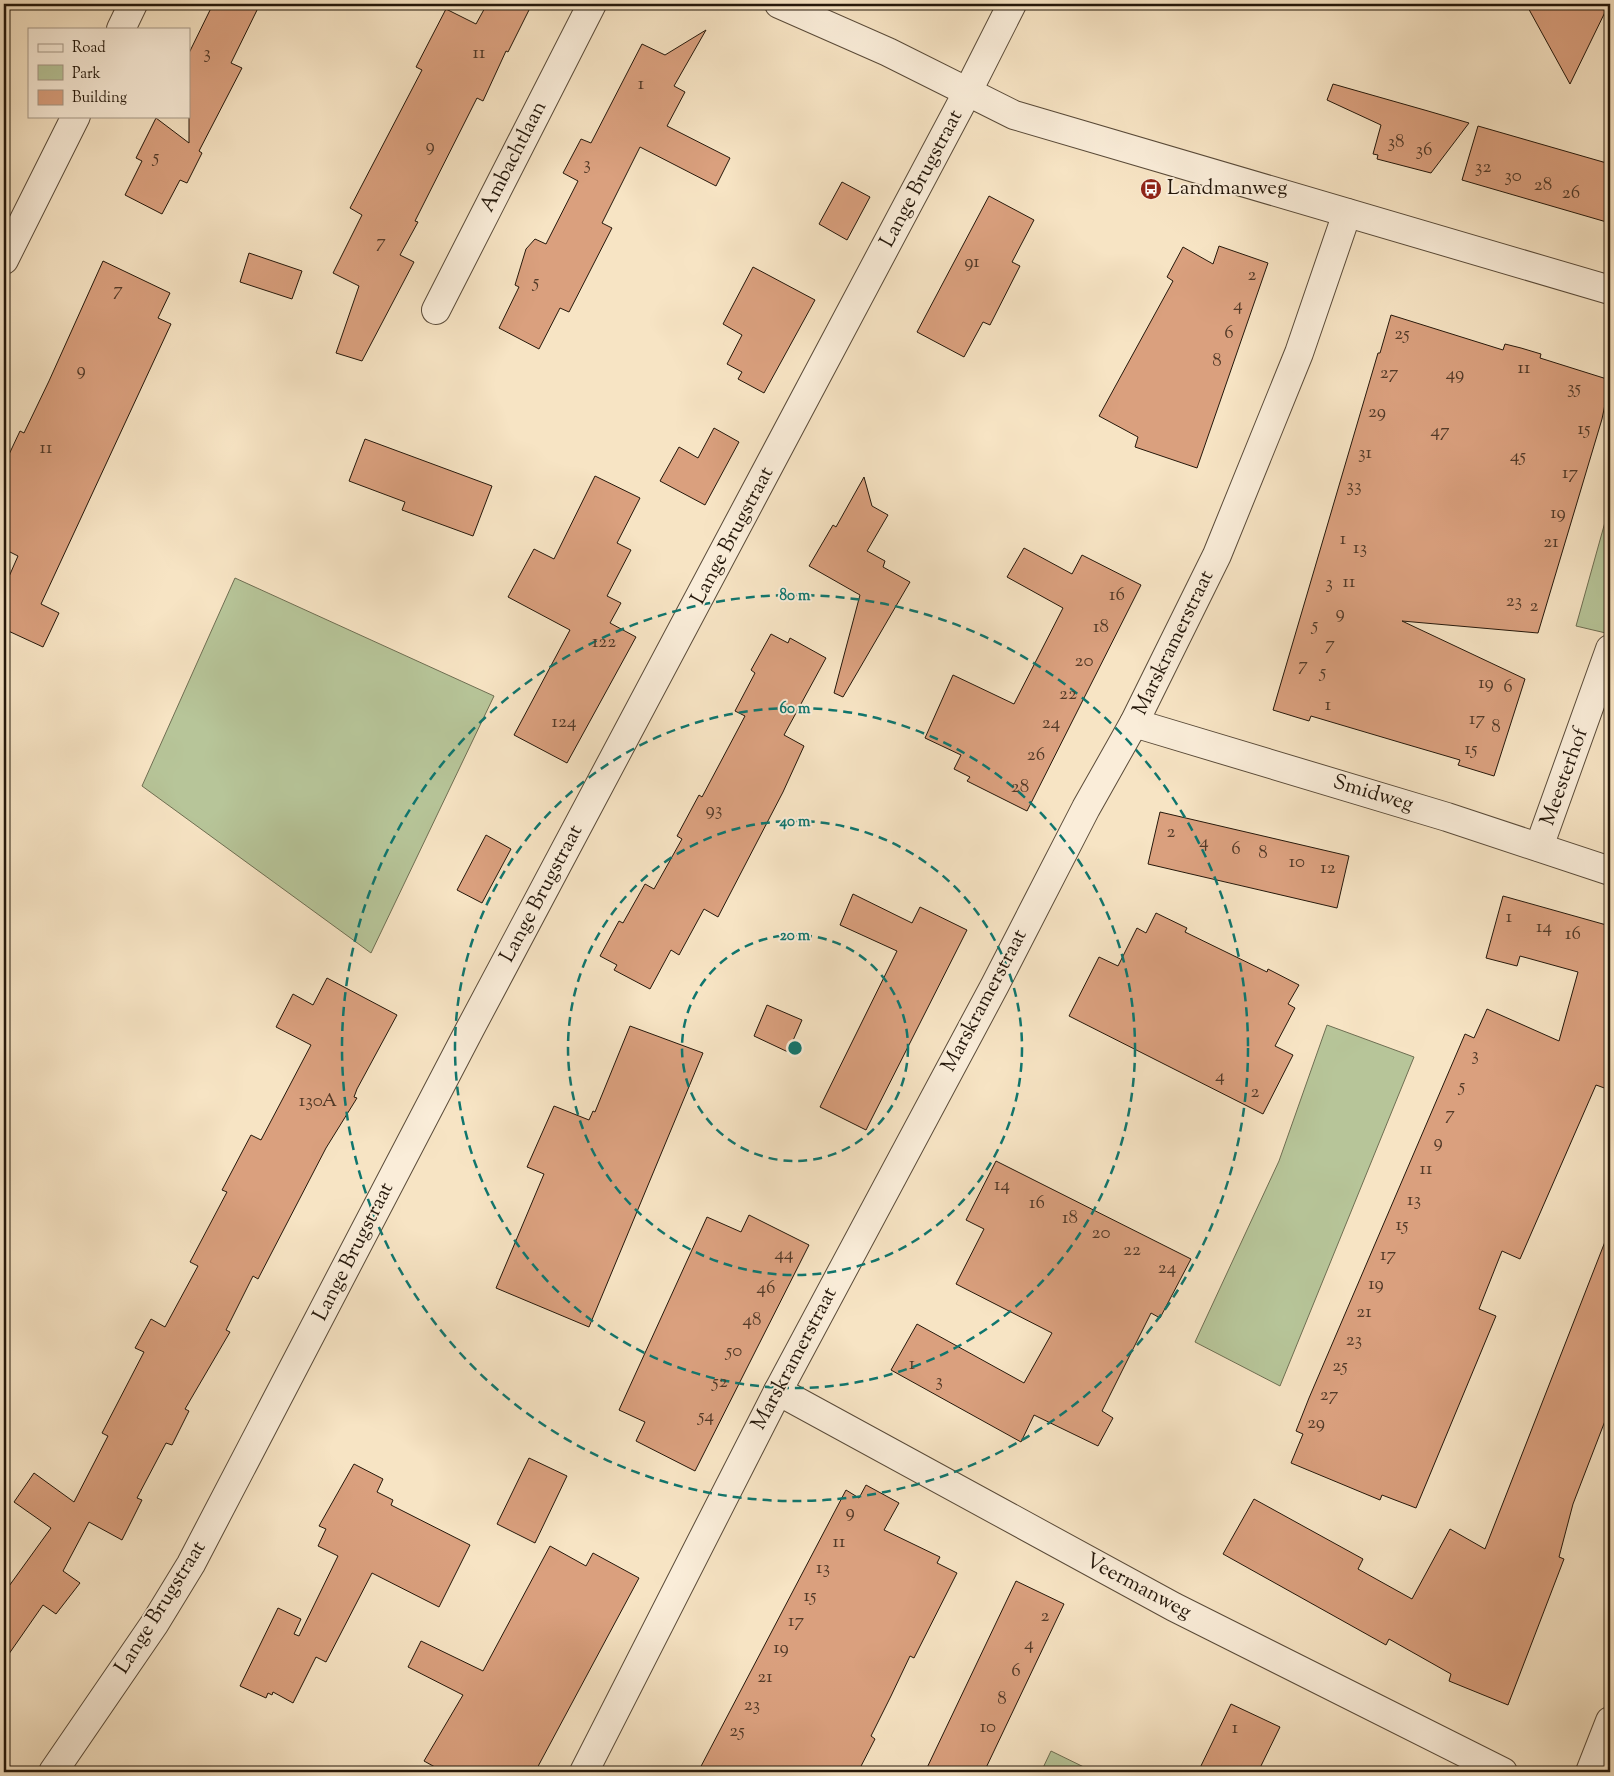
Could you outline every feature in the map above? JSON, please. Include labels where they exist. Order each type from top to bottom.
[{"type":"street","points":[[121,28],[133,4]]},
{"type":"street","name":"Ambachtlaan","points":[[436,310],[592,4]]},
{"type":"street","points":[[779,4],[888,52],[1014,115],[1610,290]]},
{"type":"street","name":"Lange Brugstraat","points":[[53,1772],[155,1623],[191,1564],[470,1029],[968,91],[1012,4]]},
{"type":"street","points":[[4,260],[75,118]]},
{"type":"street","name":"Marskramerstraat","points":[[584,1772],[778,1391],[995,984],[1086,808],[1134,723],[1217,554],[1299,353],[1347,213]]},
{"type":"street","name":"Meesterhof","points":[[1540,847],[1610,649]]},
{"type":"street","name":"Smidweg","points":[[1134,723],[1446,816],[1610,870]]},
{"type":"street","name":"Veermanweg","points":[[778,1391],[1174,1607],[1503,1772]]},
{"type":"street","points":[[1590,1772],[1610,1720]]},
{"type":"green space","points":[[1607,515],[1610,516],[1610,634],[1576,626]]},
{"type":"green space","points":[[235,578],[494,696],[371,953],[142,786]]},
{"type":"green space","points":[[1327,1025],[1414,1057],[1280,1386],[1195,1342],[1279,1161]]},
{"type":"green space","points":[[1051,1751],[1092,1771],[1094,1772],[1041,1772]]},
{"type":"building","points":[[213,4],[260,4],[231,63],[242,68],[199,151],[202,153],[187,183],[180,180],[162,214],[125,195],[142,161],[136,158],[156,118],[189,143],[190,51]]},
{"type":"building","points":[[487,4],[532,4],[508,52],[506,51],[483,101],[477,98],[415,221],[418,222],[400,255],[414,262],[362,361],[336,353],[359,286],[333,273],[362,215],[350,208],[422,70],[416,67],[446,9],[476,24]]},
{"type":"building","points":[[1526,4],[1609,4],[1570,84]]},
{"type":"building","points":[[706,30],[674,86],[685,92],[667,126],[730,158],[716,186],[640,147],[602,223],[612,228],[569,312],[560,308],[539,349],[499,328],[519,287],[515,285],[526,249],[535,239],[546,244],[578,181],[563,173],[581,139],[591,143],[642,44],[665,55]]},
{"type":"building","points":[[1333,84],[1469,123],[1431,173],[1377,159],[1378,155],[1373,154],[1381,125],[1327,100]]},
{"type":"building","points":[[1478,126],[1610,164],[1610,223],[1462,180]]},
{"type":"building","points":[[842,182],[870,197],[847,240],[819,224]]},
{"type":"building","points":[[989,196],[1034,220],[1012,262],[1020,266],[990,325],[983,322],[964,357],[917,332]]},
{"type":"building","points":[[1219,246],[1268,263],[1197,468],[1135,447],[1138,437],[1099,416],[1173,281],[1167,277],[1183,247],[1213,264]]},
{"type":"building","points":[[249,253],[302,271],[292,299],[240,282]]},
{"type":"building","points":[[103,261],[170,293],[158,318],[171,324],[41,604],[59,613],[43,647],[4,629],[4,588],[18,556],[4,549],[4,465],[20,431],[24,433]]},
{"type":"building","points":[[753,267],[815,300],[764,393],[738,379],[742,372],[727,364],[742,335],[723,324]]},
{"type":"building","points":[[1391,315],[1503,350],[1505,344],[1521,348],[1541,354],[1540,358],[1610,380],[1602,419],[1538,633],[1402,621],[1525,679],[1494,776],[1458,765],[1460,760],[1311,716],[1309,721],[1273,710],[1378,353],[1380,353]]},
{"type":"building","points":[[714,428],[739,442],[705,505],[660,481],[679,447],[698,458]]},
{"type":"building","points":[[365,439],[492,486],[473,536],[402,510],[405,502],[349,481]]},
{"type":"building","points":[[595,476],[640,498],[617,543],[631,550],[607,596],[621,603],[610,623],[636,637],[567,763],[514,735],[570,630],[508,597],[534,549],[554,559]]},
{"type":"building","points":[[864,477],[872,506],[888,515],[867,551],[885,561],[883,567],[910,582],[843,697],[834,693],[860,595],[809,566],[833,525],[836,527]]},
{"type":"building","points":[[1024,548],[1072,574],[1082,555],[1141,585],[1027,811],[967,781],[970,777],[954,769],[961,755],[925,738],[953,675],[1014,704],[1063,608],[1007,577]]},
{"type":"building","points":[[771,634],[788,643],[790,638],[826,658],[784,735],[804,746],[783,792],[718,917],[704,909],[679,955],[671,950],[650,989],[614,970],[617,965],[600,956],[619,921],[623,923],[645,884],[654,889],[682,839],[677,836],[699,795],[702,797],[745,716],[735,711],[755,673],[751,670]]},
{"type":"building","points":[[1160,812],[1349,856],[1337,908],[1148,864]]},
{"type":"building","points":[[486,835],[511,849],[482,903],[457,890]]},
{"type":"building","points":[[853,894],[912,923],[920,907],[967,930],[866,1130],[820,1107],[897,951],[840,925]]},
{"type":"building","points":[[1503,896],[1610,926],[1610,1090],[1596,1085],[1520,1259],[1502,1251],[1479,1309],[1496,1316],[1416,1508],[1382,1495],[1380,1500],[1291,1463],[1303,1434],[1296,1431],[1309,1398],[1465,1034],[1474,1038],[1487,1009],[1559,1041],[1578,972],[1520,956],[1517,966],[1486,958]]},
{"type":"building","points":[[1156,913],[1187,928],[1185,932],[1267,972],[1268,969],[1299,985],[1288,1004],[1295,1008],[1275,1046],[1293,1055],[1263,1114],[1069,1016],[1099,957],[1118,966],[1137,928],[1146,933]]},
{"type":"building","points":[[327,978],[397,1015],[357,1089],[354,1097],[357,1098],[326,1148],[258,1279],[253,1276],[226,1330],[230,1332],[185,1409],[189,1411],[172,1445],[166,1443],[137,1498],[142,1500],[122,1540],[89,1522],[63,1571],[80,1583],[56,1614],[43,1605],[4,1661],[4,1593],[51,1528],[14,1502],[34,1473],[74,1502],[108,1436],[102,1433],[144,1352],[135,1348],[151,1319],[165,1327],[198,1266],[190,1262],[227,1192],[222,1190],[251,1135],[261,1140],[311,1045],[276,1027],[293,994],[313,1005]]},
{"type":"building","points":[[767,1005],[802,1020],[788,1052],[754,1036]]},
{"type":"building","points":[[630,1026],[703,1053],[589,1327],[496,1288],[544,1174],[527,1167],[554,1106],[589,1120],[593,1111],[595,1112]]},
{"type":"building","points":[[996,1161],[1191,1259],[1160,1318],[1151,1313],[1102,1411],[1113,1418],[1098,1446],[1034,1415],[1021,1442],[891,1370],[917,1324],[1024,1383],[1052,1333],[956,1284],[984,1229],[966,1220]]},
{"type":"building","points":[[749,1215],[809,1245],[695,1471],[636,1441],[645,1422],[619,1410],[707,1217],[741,1232]]},
{"type":"building","points":[[1608,1234],[1610,1234],[1610,1408],[1573,1504],[1559,1557],[1564,1559],[1508,1705],[1449,1681],[1451,1674],[1389,1639],[1386,1645],[1223,1554],[1254,1499],[1363,1559],[1358,1569],[1412,1599],[1450,1529],[1485,1549]]},
{"type":"building","points":[[529,1458],[567,1476],[535,1543],[497,1524]]},
{"type":"building","points":[[354,1464],[383,1479],[377,1492],[393,1500],[391,1505],[470,1545],[439,1607],[372,1573],[326,1662],[316,1657],[293,1703],[273,1692],[272,1695],[268,1693],[266,1698],[240,1686],[278,1608],[301,1619],[294,1634],[299,1636],[338,1556],[318,1546],[326,1529],[319,1526]]},
{"type":"building","points":[[866,1485],[899,1503],[884,1530],[940,1557],[937,1563],[957,1573],[914,1658],[910,1656],[871,1736],[875,1739],[858,1772],[698,1772],[846,1490],[859,1498]]},
{"type":"building","points":[[550,1546],[586,1566],[593,1553],[639,1578],[535,1772],[444,1772],[424,1761],[463,1695],[408,1667],[421,1641],[483,1671]]},
{"type":"building","points":[[1016,1581],[1064,1604],[984,1772],[925,1772]]},
{"type":"building","points":[[1231,1704],[1280,1727],[1258,1772],[1198,1772]]},
{"type":"place","name":"Landmanweg","points":[[1151,189]]}]
